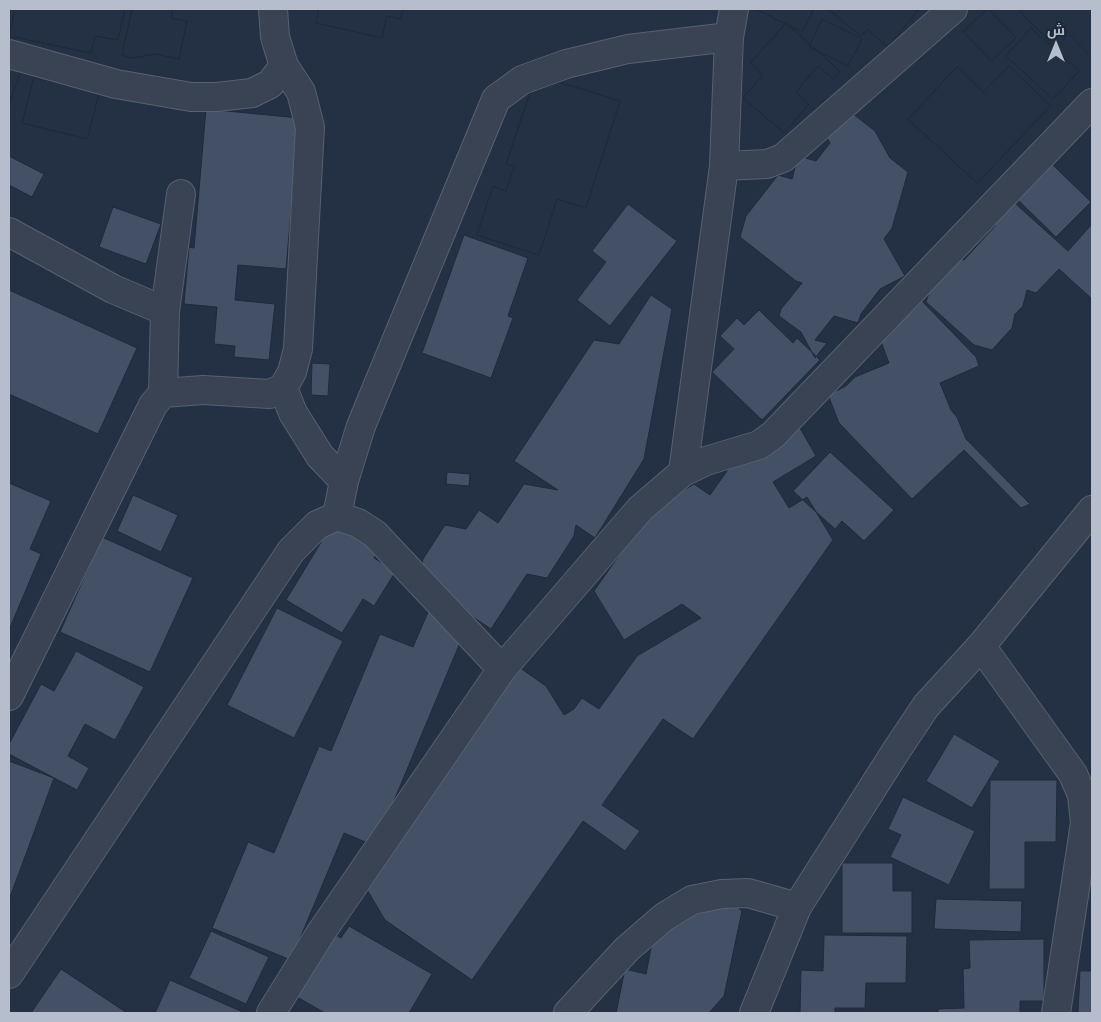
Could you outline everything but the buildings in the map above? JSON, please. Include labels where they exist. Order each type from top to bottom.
[{"type":"street","points":[[163,393],[203,390],[270,394],[283,388],[292,372],[298,349],[310,127],[301,92],[284,66],[275,37],[273,9]]},
{"type":"street","points":[[683,472],[724,166],[730,37],[734,9]]},
{"type":"street","points":[[724,166],[767,164],[783,158],[953,9]]},
{"type":"street","points":[[337,516],[344,481],[361,426],[496,98],[522,80],[566,64],[628,49],[730,37]]},
{"type":"street","points":[[9,54],[116,84],[191,97],[217,97],[252,93],[270,84],[284,66]]},
{"type":"street","points":[[271,1013],[320,934],[502,669],[640,509],[683,472],[706,462],[759,445],[773,435],[1092,103]]},
{"type":"street","points":[[9,696],[153,405],[163,393],[165,311],[181,194]]},
{"type":"street","points":[[9,232],[113,289],[165,311]]},
{"type":"street","points":[[283,388],[293,413],[320,456],[344,481]]},
{"type":"street","points":[[754,1013],[797,907],[921,714],[981,646],[1092,510]]},
{"type":"street","points":[[9,974],[291,551],[317,525],[337,516],[358,523],[375,534],[502,669]]},
{"type":"street","points":[[981,646],[1073,774],[1082,795],[1085,823],[1056,1013]]},
{"type":"street","points":[[568,1013],[627,949],[664,917],[692,900],[722,894],[748,893],[797,907]]}]
